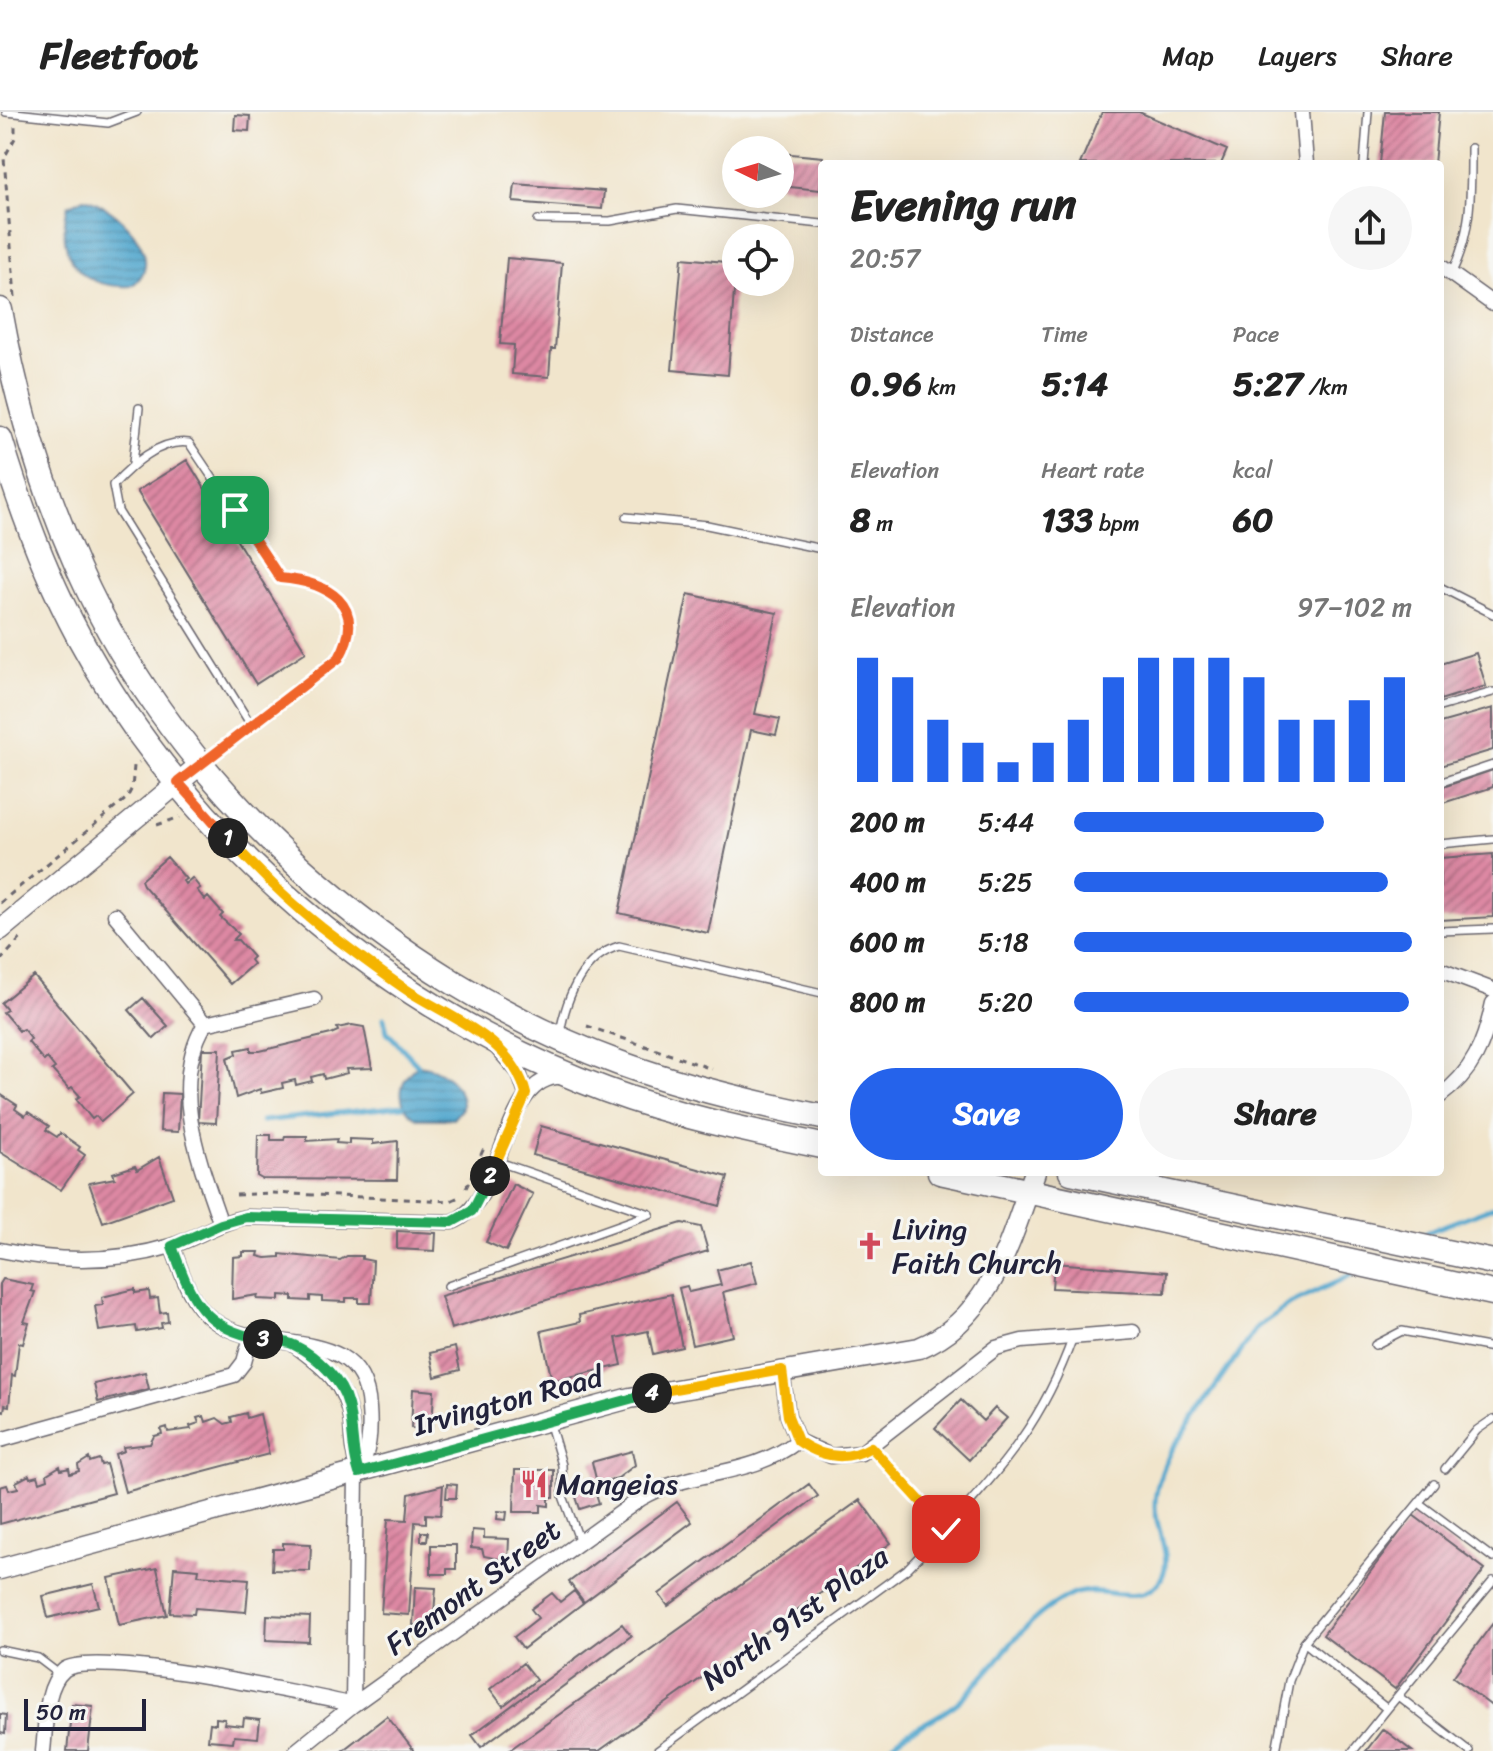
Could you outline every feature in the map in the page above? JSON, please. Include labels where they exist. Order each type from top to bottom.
[{"type":"main road","points":[[0,310],[17,391],[44,483],[80,572],[122,649],[202,763],[286,854],[361,920],[458,986],[559,1038],[672,1080],[818,1116]]},
{"type":"main road","points":[[0,439],[34,542],[79,638],[178,782],[251,863],[321,926],[409,991],[482,1034],[578,1078],[674,1112],[818,1145]]},
{"type":"main road","points":[[976,1176],[1031,1182],[1303,1251],[1493,1293]]},
{"type":"main road","points":[[1090,1176],[1493,1262]]},
{"type":"street","points":[[1302,112],[1306,160]]},
{"type":"street","points":[[1446,270],[1493,304]]},
{"type":"street","points":[[0,930],[202,763]]},
{"type":"street","points":[[115,915],[205,1024]]},
{"type":"street","points":[[1444,972],[1493,990]]},
{"type":"street","points":[[205,1024],[314,999]]},
{"type":"street","points":[[1444,1092],[1474,1063],[1486,1036],[1493,1003]]},
{"type":"street","points":[[205,1024],[192,1050],[189,1120],[193,1144],[221,1224]]},
{"type":"street","points":[[482,1034],[513,1064],[526,1094]]},
{"type":"street","points":[[0,1250],[104,1260],[172,1246],[221,1224],[246,1217],[452,1222],[472,1211],[526,1094],[542,1080],[554,1075],[578,1078]]},
{"type":"street","name":"Irvington Road","points":[[0,1569],[658,1392],[898,1353],[945,1336],[969,1315],[990,1285],[1031,1182]]},
{"type":"street","points":[[172,1246],[187,1285],[203,1312],[227,1329],[251,1337],[336,1352],[363,1380],[368,1394],[370,1447],[357,1474]]},
{"type":"street","points":[[782,1370],[788,1416],[798,1441],[831,1456],[851,1456],[871,1447],[996,1348],[1022,1341],[1133,1332]]},
{"type":"street","points":[[0,1440],[234,1375],[244,1362],[251,1337]]},
{"type":"street","points":[[43,1751],[51,1695],[63,1670],[84,1663],[137,1667],[301,1692],[353,1705],[357,1474],[348,1405],[342,1388],[321,1364],[293,1344]]},
{"type":"street","name":"Fremont Street","points":[[296,1751],[353,1705],[658,1489],[690,1477],[764,1463],[798,1441]]},
{"type":"lane","points":[[6,112],[108,123],[137,112]]},
{"type":"lane","points":[[1364,160],[1368,112]]},
{"type":"lane","points":[[1446,270],[1460,257],[1470,213],[1471,148]]},
{"type":"lane","points":[[538,220],[610,221],[677,209],[818,224]]},
{"type":"lane","points":[[133,463],[139,408]]},
{"type":"lane","points":[[202,763],[339,658],[346,645],[349,624],[343,604],[330,590],[309,581],[280,578],[189,443],[175,441],[133,463],[113,485],[118,511],[251,725]]},
{"type":"lane","points":[[626,517],[707,525],[818,548]]},
{"type":"lane","points":[[1444,589],[1493,614]]},
{"type":"lane","points":[[1444,706],[1493,692]]},
{"type":"lane","points":[[1444,781],[1493,765]]},
{"type":"lane","points":[[1444,844],[1493,839]]},
{"type":"lane","points":[[1444,931],[1493,929]]},
{"type":"lane","points":[[559,1038],[576,983],[592,959],[619,946],[818,992]]},
{"type":"lane","points":[[448,1286],[650,1214],[496,1161]]},
{"type":"lane","points":[[1375,1345],[1402,1331],[1493,1348]]},
{"type":"lane","name":"North 91st Plaza","points":[[657,1751],[907,1569],[1010,1457],[1039,1417],[1057,1383],[1073,1337]]},
{"type":"lane","points":[[1445,1469],[1477,1430],[1493,1419]]},
{"type":"lane","points":[[549,1421],[562,1465],[563,1496],[580,1542]]},
{"type":"lane","points":[[871,1447],[946,1529]]},
{"type":"lane","points":[[1276,1751],[1289,1681],[1304,1642],[1434,1484]]},
{"type":"lane","points":[[1419,1503],[1493,1558]]},
{"type":"lane","points":[[1353,1751],[1493,1581]]},
{"type":"lane","points":[[1304,1642],[1387,1709]]},
{"type":"lane","points":[[0,1650],[38,1658],[63,1670]]},
{"type":"lane","points":[[1398,1696],[1469,1751]]},
{"type":"path","points":[[0,903],[127,798],[132,788],[134,766]]},
{"type":"path","points":[[584,1025],[723,1073]]},
{"type":"path","points":[[236,1195],[270,1193],[450,1201],[464,1193],[486,1143]]},
{"type":"water","points":[[84,198],[110,211],[123,222],[142,248],[145,261],[142,274],[131,286],[97,282],[75,266],[65,240],[65,224],[68,206]]},
{"type":"water","points":[[418,1065],[442,1073],[455,1084],[462,1099],[462,1108],[453,1119],[418,1119],[405,1107],[403,1085]]},
{"type":"building","points":[[1102,112],[1139,112],[1227,150],[1223,160],[1082,160]]},
{"type":"building","points":[[1385,112],[1439,112],[1434,160],[1380,160]]},
{"type":"building","points":[[235,115],[250,116],[249,131],[234,130]]},
{"type":"building","points":[[794,154],[823,157],[823,160],[818,160],[818,190],[794,187]]},
{"type":"building","points":[[515,184],[604,191],[602,209],[513,202]]},
{"type":"building","points":[[507,258],[562,263],[555,349],[551,349],[549,377],[512,374],[514,345],[500,344]]},
{"type":"building","points":[[682,258],[722,262],[722,296],[734,296],[728,375],[672,370]]},
{"type":"building","points":[[187,460],[306,652],[256,684],[137,491]]},
{"type":"building","points":[[688,594],[777,613],[755,714],[780,719],[776,735],[751,730],[708,933],[619,913]]},
{"type":"building","points":[[1476,653],[1486,686],[1444,699],[1444,663]]},
{"type":"building","points":[[1493,708],[1493,750],[1444,765],[1444,722]]},
{"type":"building","points":[[1493,770],[1493,787],[1444,803],[1444,787]]},
{"type":"building","points":[[1493,854],[1493,917],[1444,920],[1444,858]]},
{"type":"building","points":[[167,857],[186,879],[183,881],[185,884],[192,878],[205,900],[208,897],[223,914],[220,917],[239,934],[233,940],[238,940],[253,957],[250,960],[253,964],[230,984],[143,885],[141,880]]},
{"type":"building","points":[[34,976],[133,1094],[101,1122],[96,1116],[92,1119],[76,1099],[80,1096],[72,1087],[69,1089],[52,1070],[55,1068],[47,1058],[44,1061],[28,1042],[31,1039],[23,1029],[19,1031],[3,1012],[7,1010],[1,1003]]},
{"type":"building","points":[[143,998],[168,1026],[154,1039],[129,1010]]},
{"type":"building","points":[[352,1025],[364,1027],[372,1068],[346,1069],[347,1073],[324,1079],[323,1074],[296,1085],[295,1080],[282,1083],[283,1088],[261,1093],[260,1089],[236,1098],[227,1058],[237,1054],[236,1050],[251,1047],[251,1051],[260,1051],[331,1034],[338,1031],[337,1028]]},
{"type":"building","points":[[202,1049],[220,1049],[216,1123],[198,1122]]},
{"type":"building","points":[[162,1093],[180,1094],[178,1132],[160,1131]]},
{"type":"building","points":[[0,1094],[17,1105],[15,1109],[25,1116],[28,1112],[49,1126],[46,1130],[57,1137],[60,1133],[80,1147],[78,1150],[85,1155],[61,1190],[0,1152]]},
{"type":"building","points":[[541,1126],[728,1177],[720,1206],[533,1155]]},
{"type":"building","points":[[258,1135],[271,1135],[271,1140],[284,1140],[285,1136],[307,1136],[307,1141],[337,1139],[336,1143],[349,1144],[349,1139],[373,1140],[373,1144],[398,1141],[397,1180],[262,1179],[257,1176]]},
{"type":"building","points":[[159,1157],[173,1197],[103,1222],[89,1183],[115,1178],[113,1173],[135,1166],[137,1170]]},
{"type":"building","points":[[513,1184],[533,1194],[506,1251],[486,1242]]},
{"type":"building","points":[[682,1223],[701,1227],[708,1251],[451,1329],[441,1296]]},
{"type":"building","points":[[397,1231],[436,1233],[435,1251],[397,1249]]},
{"type":"building","points":[[243,1252],[259,1252],[258,1256],[266,1258],[280,1257],[280,1254],[340,1260],[347,1256],[362,1256],[362,1259],[373,1261],[371,1303],[359,1303],[359,1298],[346,1298],[346,1302],[322,1301],[322,1297],[310,1296],[310,1301],[280,1295],[280,1300],[257,1299],[258,1295],[232,1299],[233,1257],[243,1256]]},
{"type":"building","points":[[751,1261],[757,1283],[723,1292],[733,1336],[692,1345],[679,1288],[687,1286],[689,1292],[721,1285],[717,1270]]},
{"type":"building","points":[[1054,1263],[1167,1272],[1165,1293],[1052,1288]]},
{"type":"building","points":[[3,1279],[33,1285],[31,1291],[35,1292],[24,1322],[29,1323],[23,1344],[19,1343],[9,1406],[5,1405],[4,1411],[0,1410],[0,1284]]},
{"type":"building","points":[[135,1289],[135,1293],[149,1291],[150,1299],[158,1298],[160,1313],[167,1312],[168,1322],[161,1323],[162,1328],[137,1332],[136,1326],[99,1331],[95,1306],[103,1305],[102,1297]]},
{"type":"building","points":[[671,1294],[682,1347],[653,1354],[648,1331],[616,1338],[622,1365],[552,1381],[541,1331],[580,1322],[579,1315]]},
{"type":"building","points":[[455,1347],[460,1370],[435,1377],[430,1353]]},
{"type":"building","points":[[145,1372],[149,1389],[98,1402],[94,1384]]},
{"type":"building","points":[[413,1389],[434,1391],[432,1429],[411,1428]]},
{"type":"building","points":[[961,1400],[983,1421],[995,1408],[1007,1418],[969,1460],[935,1428]]},
{"type":"building","points":[[246,1413],[247,1418],[260,1414],[269,1454],[125,1492],[115,1454],[124,1451],[123,1447],[150,1444],[154,1436],[162,1434],[161,1429],[167,1427],[168,1432],[191,1429],[190,1426],[199,1423],[197,1418],[204,1416],[206,1422],[217,1418],[225,1424],[232,1422],[231,1417]]},
{"type":"building","points":[[632,1451],[635,1465],[618,1478],[597,1483],[592,1462]]},
{"type":"building","points":[[89,1458],[90,1462],[99,1459],[101,1465],[106,1464],[114,1493],[0,1524],[0,1487],[7,1485],[9,1490],[18,1488],[16,1482],[29,1475],[30,1478],[38,1476],[40,1482],[48,1479],[47,1474],[60,1466],[61,1470],[69,1468],[70,1474],[79,1471],[78,1465]]},
{"type":"building","name":"Mangeias","points":[[515,1470],[554,1470],[554,1498],[549,1498],[549,1506],[541,1505],[541,1512],[514,1512]]},
{"type":"building","points":[[447,1484],[457,1485],[456,1498],[446,1498]]},
{"type":"building","points":[[809,1484],[818,1496],[668,1606],[659,1594]]},
{"type":"building","points":[[443,1485],[441,1515],[426,1514],[426,1523],[415,1522],[409,1615],[381,1613],[388,1519],[407,1520],[409,1494]]},
{"type":"building","points":[[593,1485],[599,1503],[580,1509],[574,1491]]},
{"type":"building","points":[[860,1500],[891,1543],[599,1751],[508,1751]]},
{"type":"building","points":[[677,1502],[692,1522],[584,1602],[569,1582]]},
{"type":"building","points":[[498,1511],[507,1512],[506,1520],[497,1519]]},
{"type":"building","points":[[1413,1515],[1485,1569],[1395,1689],[1323,1635]]},
{"type":"building","points":[[472,1530],[484,1531],[484,1538],[509,1539],[508,1561],[484,1556],[482,1549],[471,1548]]},
{"type":"building","points":[[421,1532],[428,1532],[427,1541],[421,1541]]},
{"type":"building","points":[[283,1543],[311,1544],[310,1571],[272,1570],[273,1549],[283,1549]]},
{"type":"building","points":[[431,1545],[456,1545],[456,1569],[447,1569],[447,1574],[431,1574]]},
{"type":"building","points":[[174,1567],[199,1569],[198,1575],[249,1579],[246,1612],[195,1608],[194,1614],[170,1613]]},
{"type":"building","points":[[157,1568],[167,1615],[119,1625],[109,1578]]},
{"type":"building","points":[[93,1584],[99,1606],[48,1618],[43,1596]]},
{"type":"building","points":[[415,1587],[436,1588],[433,1626],[413,1625]]},
{"type":"building","points":[[574,1591],[583,1603],[523,1649],[514,1637],[538,1618],[531,1609],[552,1593],[560,1602]]},
{"type":"building","points":[[267,1615],[310,1617],[309,1642],[266,1640]]},
{"type":"building","points":[[1493,1623],[1493,1707],[1453,1677]]},
{"type":"building","points":[[622,1624],[631,1636],[481,1747],[472,1735]]},
{"type":"building","points":[[523,1663],[536,1680],[503,1706],[490,1689]]},
{"type":"building","points":[[72,1704],[93,1706],[88,1751],[67,1751]]},
{"type":"building","points":[[0,1714],[6,1715],[5,1734],[0,1733]]},
{"type":"building","points":[[387,1716],[414,1751],[342,1751]]},
{"type":"building","points":[[216,1718],[225,1719],[224,1724],[243,1726],[244,1718],[260,1720],[258,1738],[234,1736],[233,1742],[208,1740],[210,1723],[216,1724]]},
{"type":"building","points":[[1383,1729],[1412,1751],[1366,1751]]},
{"type":"waterway","points":[[384,1018],[387,1032],[418,1065]]},
{"type":"waterway","points":[[262,1121],[403,1106]]},
{"type":"waterway","points":[[1417,1236],[1493,1207]]},
{"type":"waterway","points":[[886,1751],[902,1736],[957,1703],[1023,1630],[1053,1605],[1081,1592],[1140,1594],[1158,1583],[1163,1574],[1165,1555],[1155,1498],[1173,1448],[1257,1327],[1288,1305],[1357,1272]]},
{"type":"place","name":"Living Faith Church","points":[[870,1246]]},
{"type":"place","name":"Mangeias","points":[[534,1484]]},
{"type":"route","points":[[235,510],[280,578],[309,581],[330,590],[343,604],[349,624],[346,645],[339,658],[178,782],[287,898],[409,991],[482,1034],[513,1064],[526,1094],[478,1203],[462,1219],[440,1224],[233,1219],[172,1246],[194,1301],[215,1322],[240,1335],[293,1344],[333,1376],[342,1388],[348,1405],[352,1452],[359,1473],[630,1398],[782,1370],[790,1425],[798,1441],[812,1450],[831,1456],[851,1456],[871,1447],[946,1529]]}]
